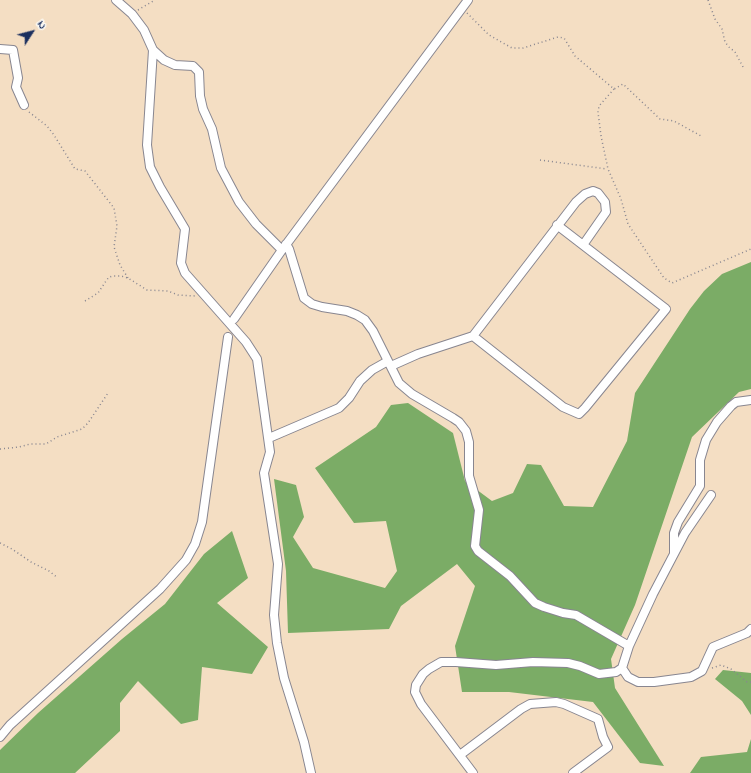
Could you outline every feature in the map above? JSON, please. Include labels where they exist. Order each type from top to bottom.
[{"type":"street","points":[[116,0],[132,14],[144,30],[153,50],[164,60],[175,65],[193,66],[199,72],[200,96],[203,109],[212,129],[221,168],[239,202],[256,224],[284,247],[289,249],[304,298],[312,304],[347,311],[365,320],[399,383],[405,389],[453,418],[466,431],[469,442],[469,476],[480,510],[475,546],[478,551],[510,576],[535,603],[563,613],[576,615],[629,646]]},
{"type":"street","points":[[234,320],[284,247],[468,0]]},
{"type":"street","points":[[0,49],[13,50],[18,78],[16,86],[24,105]]},
{"type":"street","points":[[153,50],[147,144],[150,167],[160,188],[185,229],[181,263],[185,273],[246,342],[257,359],[270,452],[264,473],[278,564],[274,615],[277,643],[284,678],[304,742],[311,773]]},
{"type":"street","points":[[269,438],[339,408],[349,398],[360,381],[372,370],[389,363],[473,336],[576,202],[585,194],[593,191],[605,202],[606,212],[583,245]]},
{"type":"street","points":[[473,336],[564,407],[578,414],[666,309],[557,225]]},
{"type":"street","points":[[0,737],[10,725],[160,589],[186,560],[195,544],[202,522],[228,337]]},
{"type":"street","points":[[674,556],[674,533],[678,522],[700,486],[700,460],[706,440],[716,422],[731,406],[736,402],[751,400]]},
{"type":"street","points":[[474,773],[421,704],[415,692],[416,685],[423,674],[441,662],[496,665],[533,662],[568,663],[599,674],[616,672],[622,668],[629,646],[653,594],[685,533],[711,495]]},
{"type":"street","points":[[622,668],[628,677],[638,682],[654,682],[691,677],[702,671],[713,647],[747,633],[751,629]]},
{"type":"street","points":[[460,755],[530,704],[556,702],[598,719],[603,737],[608,747],[573,773]]},
{"type":"path","points":[[132,14],[155,0]]},
{"type":"path","points":[[708,0],[722,29],[725,42],[735,52],[743,67]]},
{"type":"path","points":[[462,7],[490,35],[512,48],[523,48],[558,37],[564,38],[575,56],[614,89]]},
{"type":"path","points":[[701,136],[674,121],[660,119],[623,84],[614,89],[599,106],[598,112],[601,136],[608,169],[621,199],[628,224],[664,278],[672,283],[751,249]]},
{"type":"path","points":[[24,105],[28,112],[47,126],[75,169],[85,171],[114,208],[117,226],[114,247],[120,265],[128,278]]},
{"type":"path","points":[[540,160],[608,169]]},
{"type":"path","points":[[85,301],[98,293],[109,277],[121,276],[128,278],[147,290],[168,291],[178,296],[195,296],[202,293]]},
{"type":"path","points":[[0,449],[30,444],[46,444],[57,437],[82,429],[88,423],[108,393]]},
{"type":"path","points":[[0,543],[49,571],[58,578]]},
{"type":"path","points":[[702,671],[721,665],[731,669],[747,682],[751,682]]},
{"type":"green space","points":[[751,262],[751,389],[739,392],[692,437],[635,605],[611,659],[615,688],[664,766],[640,763],[593,702],[509,692],[462,692],[455,646],[475,586],[457,564],[401,606],[389,629],[288,633],[286,571],[274,479],[296,485],[304,517],[293,537],[313,568],[385,588],[397,571],[386,521],[354,523],[315,468],[376,427],[391,405],[408,403],[453,433],[465,481],[492,501],[513,493],[527,464],[541,465],[564,506],[593,507],[627,441],[635,393],[690,309],[704,291],[722,274]]},
{"type":"green space","points":[[232,531],[248,578],[217,603],[268,647],[252,674],[202,667],[198,720],[181,724],[138,681],[120,703],[120,731],[75,773],[0,773],[0,750],[38,713],[122,639],[165,604],[204,554]]},
{"type":"green space","points":[[723,670],[751,673],[751,715],[742,701],[715,679]]},
{"type":"green space","points":[[751,739],[751,773],[690,773],[701,757],[747,752]]}]
